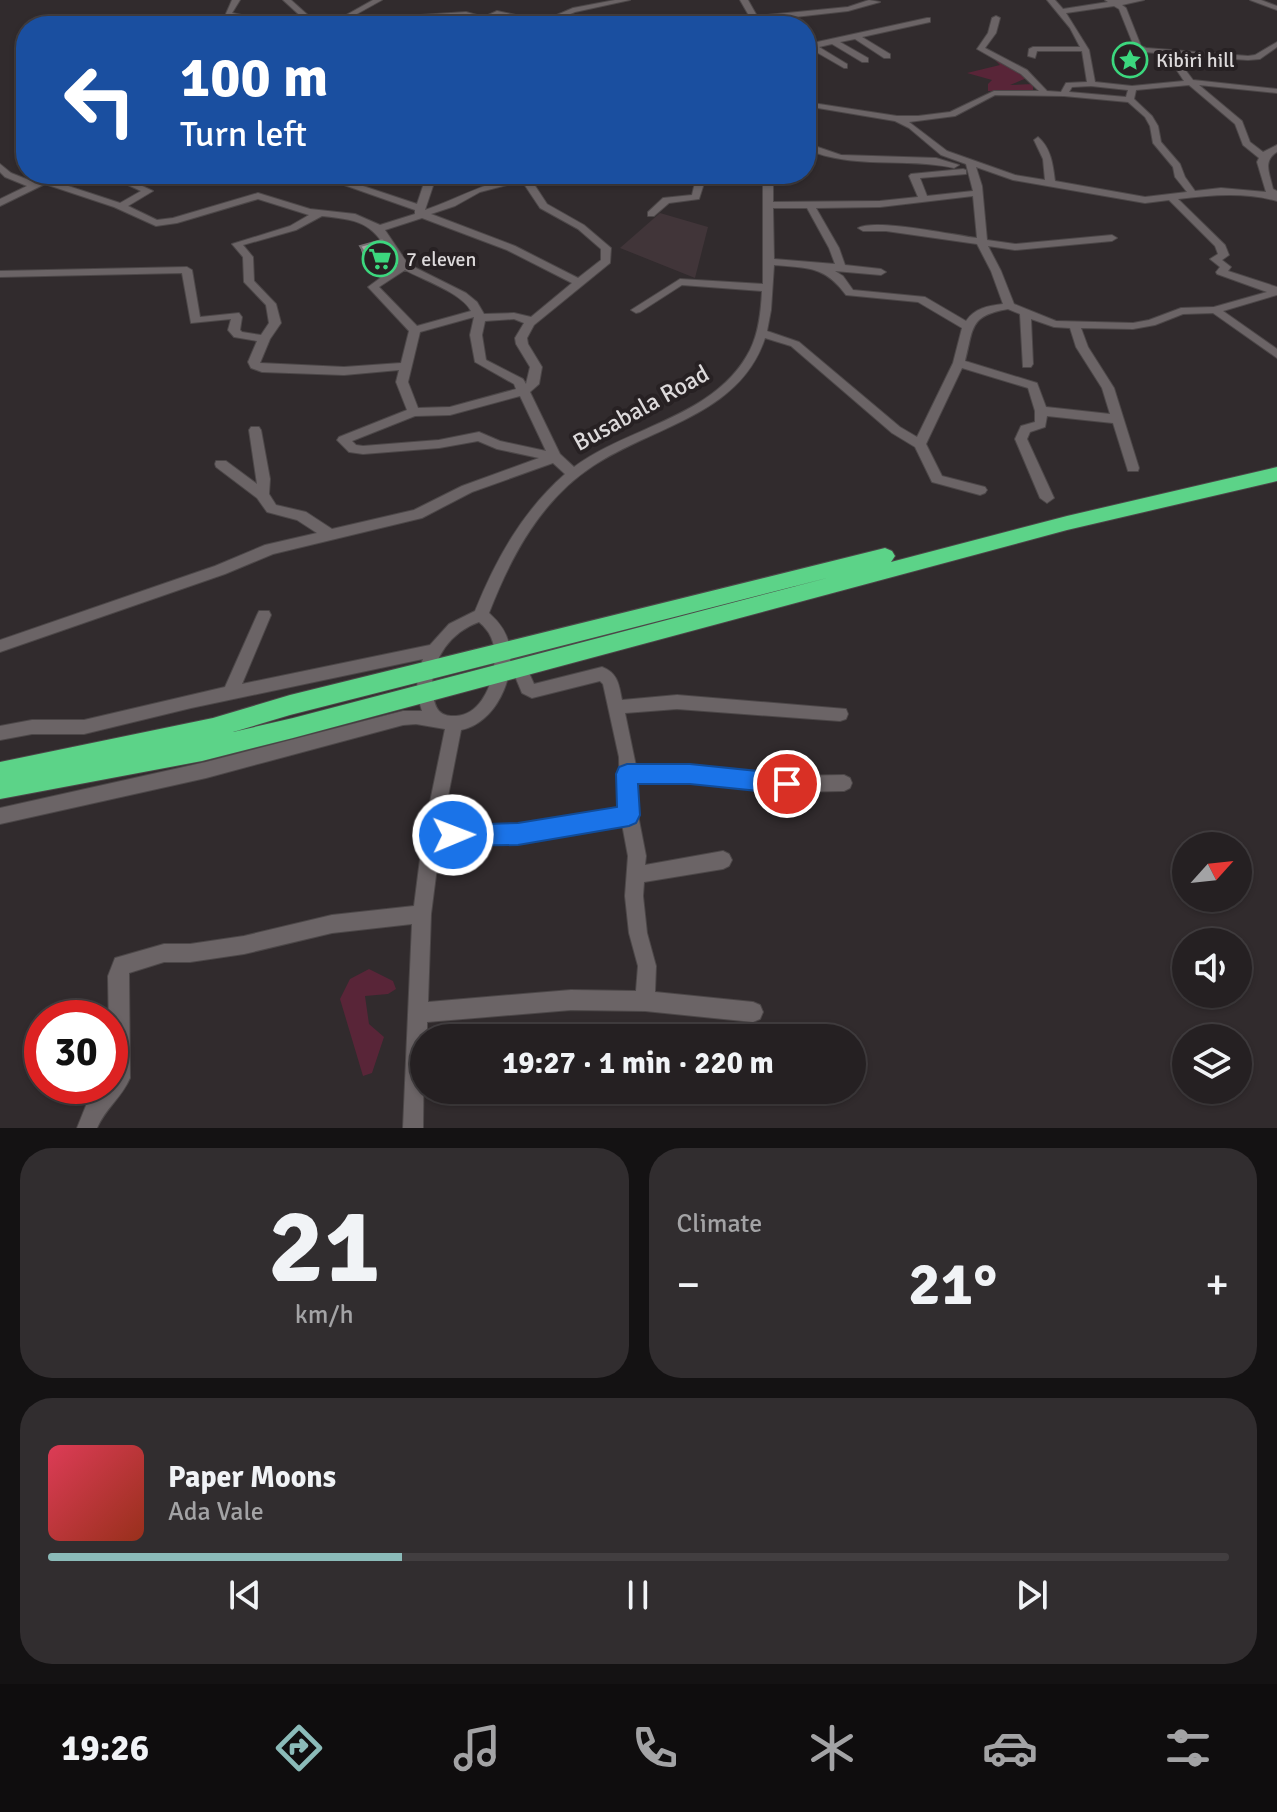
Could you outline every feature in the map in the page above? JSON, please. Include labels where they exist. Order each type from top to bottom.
[{"type":"highway","points":[[0,773],[213,728],[504,651],[1277,460]]},
{"type":"highway","points":[[0,788],[202,750],[429,672],[511,672],[1023,534],[1277,474]]},
{"type":"street","points":[[232,16],[228,14],[236,0]]},
{"type":"street","points":[[287,0],[305,16]]},
{"type":"street","points":[[347,16],[378,0]]},
{"type":"street","points":[[560,16],[573,10],[626,0]]},
{"type":"street","points":[[801,16],[845,10],[876,2],[873,0]]},
{"type":"street","points":[[1051,0],[1062,11],[1084,49],[1093,69],[1091,84]]},
{"type":"street","points":[[1062,11],[1140,0]]},
{"type":"street","points":[[1254,0],[1277,8]]},
{"type":"street","points":[[1113,2],[1133,31],[1138,47],[1169,53],[1248,58],[1257,57],[1276,46]]},
{"type":"street","points":[[492,16],[497,13],[511,16]]},
{"type":"street","points":[[439,16],[472,16]]},
{"type":"street","points":[[996,18],[992,33],[981,49],[1025,70],[1045,94]]},
{"type":"street","points":[[816,45],[927,20]]},
{"type":"street","points":[[855,36],[887,56]]},
{"type":"street","points":[[832,41],[865,60]]},
{"type":"street","points":[[1032,56],[1033,49],[1084,49]]},
{"type":"street","points":[[816,51],[844,66]]},
{"type":"street","points":[[816,150],[833,158],[932,158],[1013,177],[1132,198],[1221,191],[1271,195],[1264,157],[1246,143],[1236,120],[1190,82],[1169,53]]},
{"type":"street","points":[[1064,94],[1069,85],[1132,88],[1190,82],[1277,91]]},
{"type":"street","points":[[1130,100],[1132,88]]},
{"type":"street","points":[[816,106],[897,119],[947,116],[994,93],[1064,94],[1130,100],[1148,116],[1154,126],[1157,143],[1177,166],[1180,177],[1192,193]]},
{"type":"street","points":[[897,119],[917,130],[939,151],[971,168]]},
{"type":"street","points":[[1038,140],[1048,159],[1050,182]]},
{"type":"street","points":[[1264,157],[1277,148]]},
{"type":"street","points":[[971,168],[982,244],[1009,306]]},
{"type":"street","points":[[924,199],[913,177],[915,175],[971,168]]},
{"type":"street","points":[[0,202],[40,184],[120,207],[148,221],[164,223],[258,196],[320,213],[352,216],[379,229],[404,266],[462,295],[479,316],[476,335],[481,362],[515,379],[555,457],[573,474]]},
{"type":"street","points":[[120,207],[148,191],[132,184]]},
{"type":"street","points":[[346,184],[511,248],[579,283]]},
{"type":"street","points":[[419,210],[428,184]]},
{"type":"street","points":[[379,229],[419,210],[452,204],[477,190],[500,184]]},
{"type":"street","points":[[534,184],[543,206],[581,227],[606,248],[606,261],[530,323],[521,338],[525,352],[536,367],[533,384],[523,391],[450,411],[414,412],[343,440],[353,449],[363,450],[439,444],[479,436],[497,445],[555,457]]},
{"type":"street","points":[[651,214],[666,200],[696,197],[699,184]]},
{"type":"street","name":"Busabala Road","points":[[481,615],[515,538],[547,498],[573,474],[613,449],[722,393],[750,361],[761,333],[768,288],[768,184]]},
{"type":"street","points":[[767,205],[924,199],[976,193]]},
{"type":"street","points":[[1171,197],[1220,245],[1224,255],[1215,259],[1226,267],[1221,272],[1235,278],[1244,277],[1267,290],[1277,291]]},
{"type":"street","points":[[810,205],[834,248],[841,268]]},
{"type":"street","points":[[320,213],[293,228],[237,244],[248,255],[249,282],[273,310],[275,323],[254,362],[262,368],[344,371],[405,366]]},
{"type":"street","points":[[863,228],[886,228],[982,244],[1035,247],[1112,238]]},
{"type":"street","points":[[767,261],[881,272]]},
{"type":"street","points":[[404,266],[373,286],[415,330]]},
{"type":"street","points":[[822,267],[842,281],[850,293],[921,299],[968,327]]},
{"type":"street","points":[[0,274],[187,270],[195,321],[235,315],[234,330],[238,335],[264,339]]},
{"type":"street","points":[[636,310],[680,282],[768,288]]},
{"type":"street","points":[[920,444],[959,363],[968,327],[976,315],[986,310],[1009,306],[1054,324],[1133,326],[1151,323],[1181,311],[1215,310],[1277,291]]},
{"type":"street","points":[[1215,310],[1277,354]]},
{"type":"street","points":[[1025,314],[1027,364]]},
{"type":"street","points":[[415,330],[479,316],[523,317],[530,323]]},
{"type":"street","points":[[1075,326],[1082,347],[1108,388],[1133,468]]},
{"type":"street","points":[[414,412],[402,382],[415,330]]},
{"type":"street","points":[[761,333],[795,344],[896,430],[920,444],[937,479],[980,490]]},
{"type":"street","points":[[959,363],[1035,388],[1041,424],[1025,429],[1020,435],[1047,498]]},
{"type":"street","points":[[1041,411],[1118,419]]},
{"type":"street","points":[[255,430],[264,479],[262,495]]},
{"type":"street","points":[[0,646],[220,570],[270,549],[417,514],[467,489],[555,457]]},
{"type":"street","points":[[221,464],[262,495],[272,509],[301,516],[331,535]]},
{"type":"street","points":[[230,693],[264,615]]},
{"type":"street","points":[[446,723],[430,711],[429,672],[448,632],[464,620],[481,615],[493,621],[501,635],[511,672],[532,691],[605,675],[610,680],[627,757],[629,815],[637,856],[634,896],[647,966],[645,1001]]},
{"type":"street","points":[[0,733],[32,727],[84,727],[230,693],[429,672]]},
{"type":"street","points":[[0,816],[206,770],[403,718],[416,717],[446,723],[467,720],[483,709],[511,672]]},
{"type":"street","points":[[617,707],[677,702],[840,714]]},
{"type":"street","points":[[413,1128],[422,914],[446,723]]},
{"type":"street","points":[[627,774],[690,774],[787,784],[844,783]]},
{"type":"street","points":[[432,836],[518,834],[629,815]]},
{"type":"street","points":[[636,875],[723,860]]},
{"type":"street","points":[[87,1128],[98,1100],[114,1088],[120,1078],[118,976],[122,965],[164,953],[190,953],[244,945],[332,924],[422,914]]},
{"type":"street","points":[[419,1013],[571,1000],[645,1001],[753,1012]]},
{"type":"shaded area","points":[[996,61],[1029,77],[1010,85],[1033,84],[1033,92],[988,91],[992,80],[967,73],[1000,65]]},
{"type":"shaded area","points":[[660,213],[708,227],[695,278],[620,248]]},
{"type":"shaded area","points":[[369,969],[393,981],[396,989],[388,994],[365,996],[369,1024],[384,1037],[372,1073],[363,1076],[340,999],[350,979]]},
{"type":"building","points":[[382,240],[391,253],[370,261],[360,246]]},
{"type":"place","name":"Kibiri hill","points":[[1130,60]]},
{"type":"place","name":"7 eleven","points":[[380,259]]},
{"type":"route","points":[[453,835],[518,834],[629,815],[627,774],[690,774],[787,784]]}]
